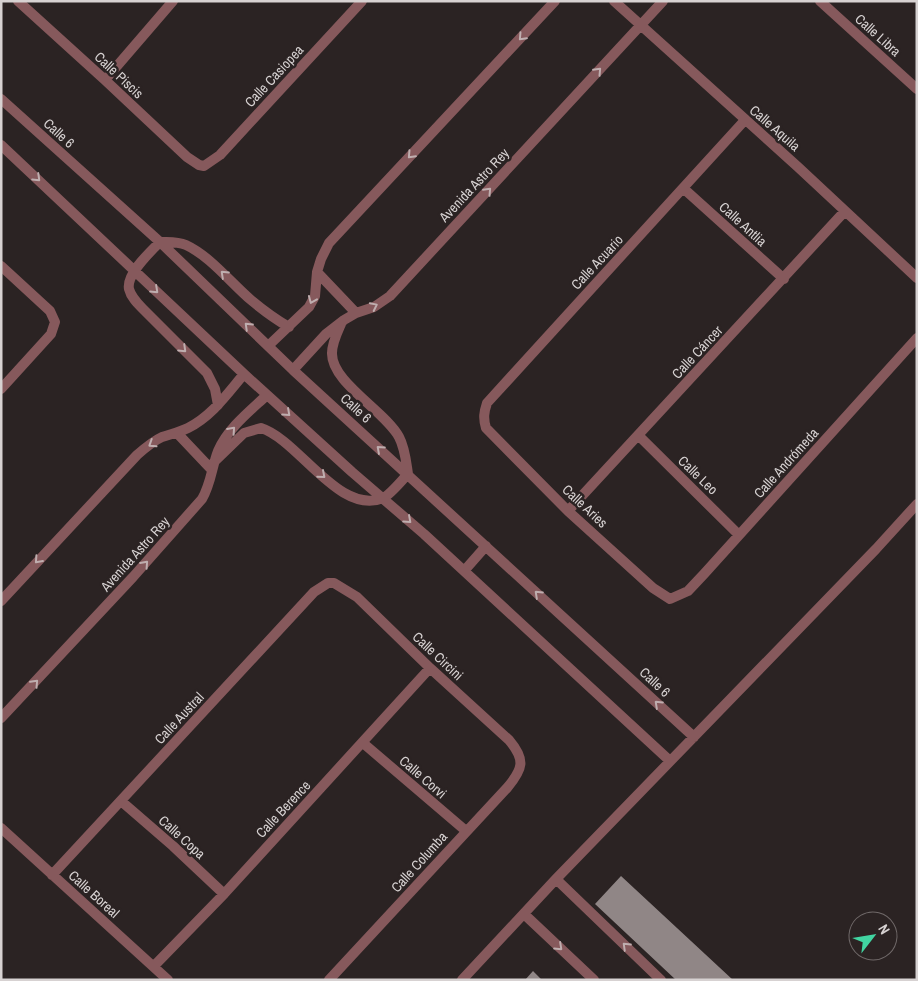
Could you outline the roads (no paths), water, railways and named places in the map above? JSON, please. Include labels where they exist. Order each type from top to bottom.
[{"type":"street","name":"Calle Piscis","points":[[18,1],[106,80],[187,158],[198,165],[204,166]]},
{"type":"street","name":"Calle Casiopea","points":[[204,166],[220,155],[362,1]]},
{"type":"street","points":[[268,346],[309,307],[315,296],[320,258],[329,242],[555,1]]},
{"type":"street","name":"Calle Aquila","points":[[614,1],[798,166],[917,278]]},
{"type":"street","name":"Avenida Astro Rey","points":[[293,370],[326,334],[344,320],[356,313],[374,307],[390,296],[662,1]]},
{"type":"street","name":"Calle Libra","points":[[820,1],[917,89]]},
{"type":"street","points":[[106,80],[168,3]]},
{"type":"street","name":"Calle 6","points":[[1,99],[160,242],[293,370],[694,737]]},
{"type":"street","name":"Calle Acuario","points":[[486,428],[484,413],[487,403],[745,120]]},
{"type":"street","points":[[1,145],[244,374],[352,472],[384,498],[670,761]]},
{"type":"street","name":"Calle Antlia","points":[[684,188],[784,279]]},
{"type":"street","name":"Calle Cáncer","points":[[568,511],[846,211]]},
{"type":"street","points":[[218,405],[215,389],[207,373],[134,299],[130,290],[129,282],[134,271],[160,242],[175,242],[187,245],[220,270],[273,318],[289,327]]},
{"type":"street","points":[[1,266],[50,311],[55,322],[51,334],[1,389]]},
{"type":"street","points":[[317,272],[356,313]]},
{"type":"street","points":[[177,433],[213,466],[244,434],[260,428],[281,438],[346,494],[362,500],[384,498],[408,474],[406,456],[398,435],[374,408],[350,386],[336,368],[331,355],[333,342],[344,320]]},
{"type":"street","name":"Calle Andrómeda","points":[[670,599],[688,591],[917,338]]},
{"type":"street","points":[[1,601],[136,455],[162,437],[189,428],[218,405],[244,374]]},
{"type":"street","name":"Avenida Astro Rey","points":[[1,718],[134,577],[190,513],[207,491],[219,449],[228,435],[267,395]]},
{"type":"street","name":"Calle Aries","points":[[486,428],[568,511],[652,588],[670,599]]},
{"type":"street","name":"Calle Leo","points":[[638,436],[739,535]]},
{"type":"street","points":[[462,980],[556,879],[876,549],[917,504]]},
{"type":"street","points":[[464,571],[486,546]]},
{"type":"street","name":"Calle Circini","points":[[328,583],[341,586],[357,597],[430,668],[509,740],[517,749],[521,759]]},
{"type":"street","name":"Calle Austral","points":[[52,875],[314,592],[328,583]]},
{"type":"street","name":"Calle Berence","points":[[154,966],[224,894],[430,668]]},
{"type":"street","name":"Calle Corvi","points":[[363,743],[466,831]]},
{"type":"street","name":"Calle Columba","points":[[329,980],[518,776],[521,768],[521,759]]},
{"type":"street","name":"Calle Copa","points":[[121,801],[224,894]]},
{"type":"street","name":"Calle Boreal","points":[[1,828],[168,980]]},
{"type":"street","points":[[556,879],[661,980]]},
{"type":"street","points":[[524,914],[594,980]]}]
